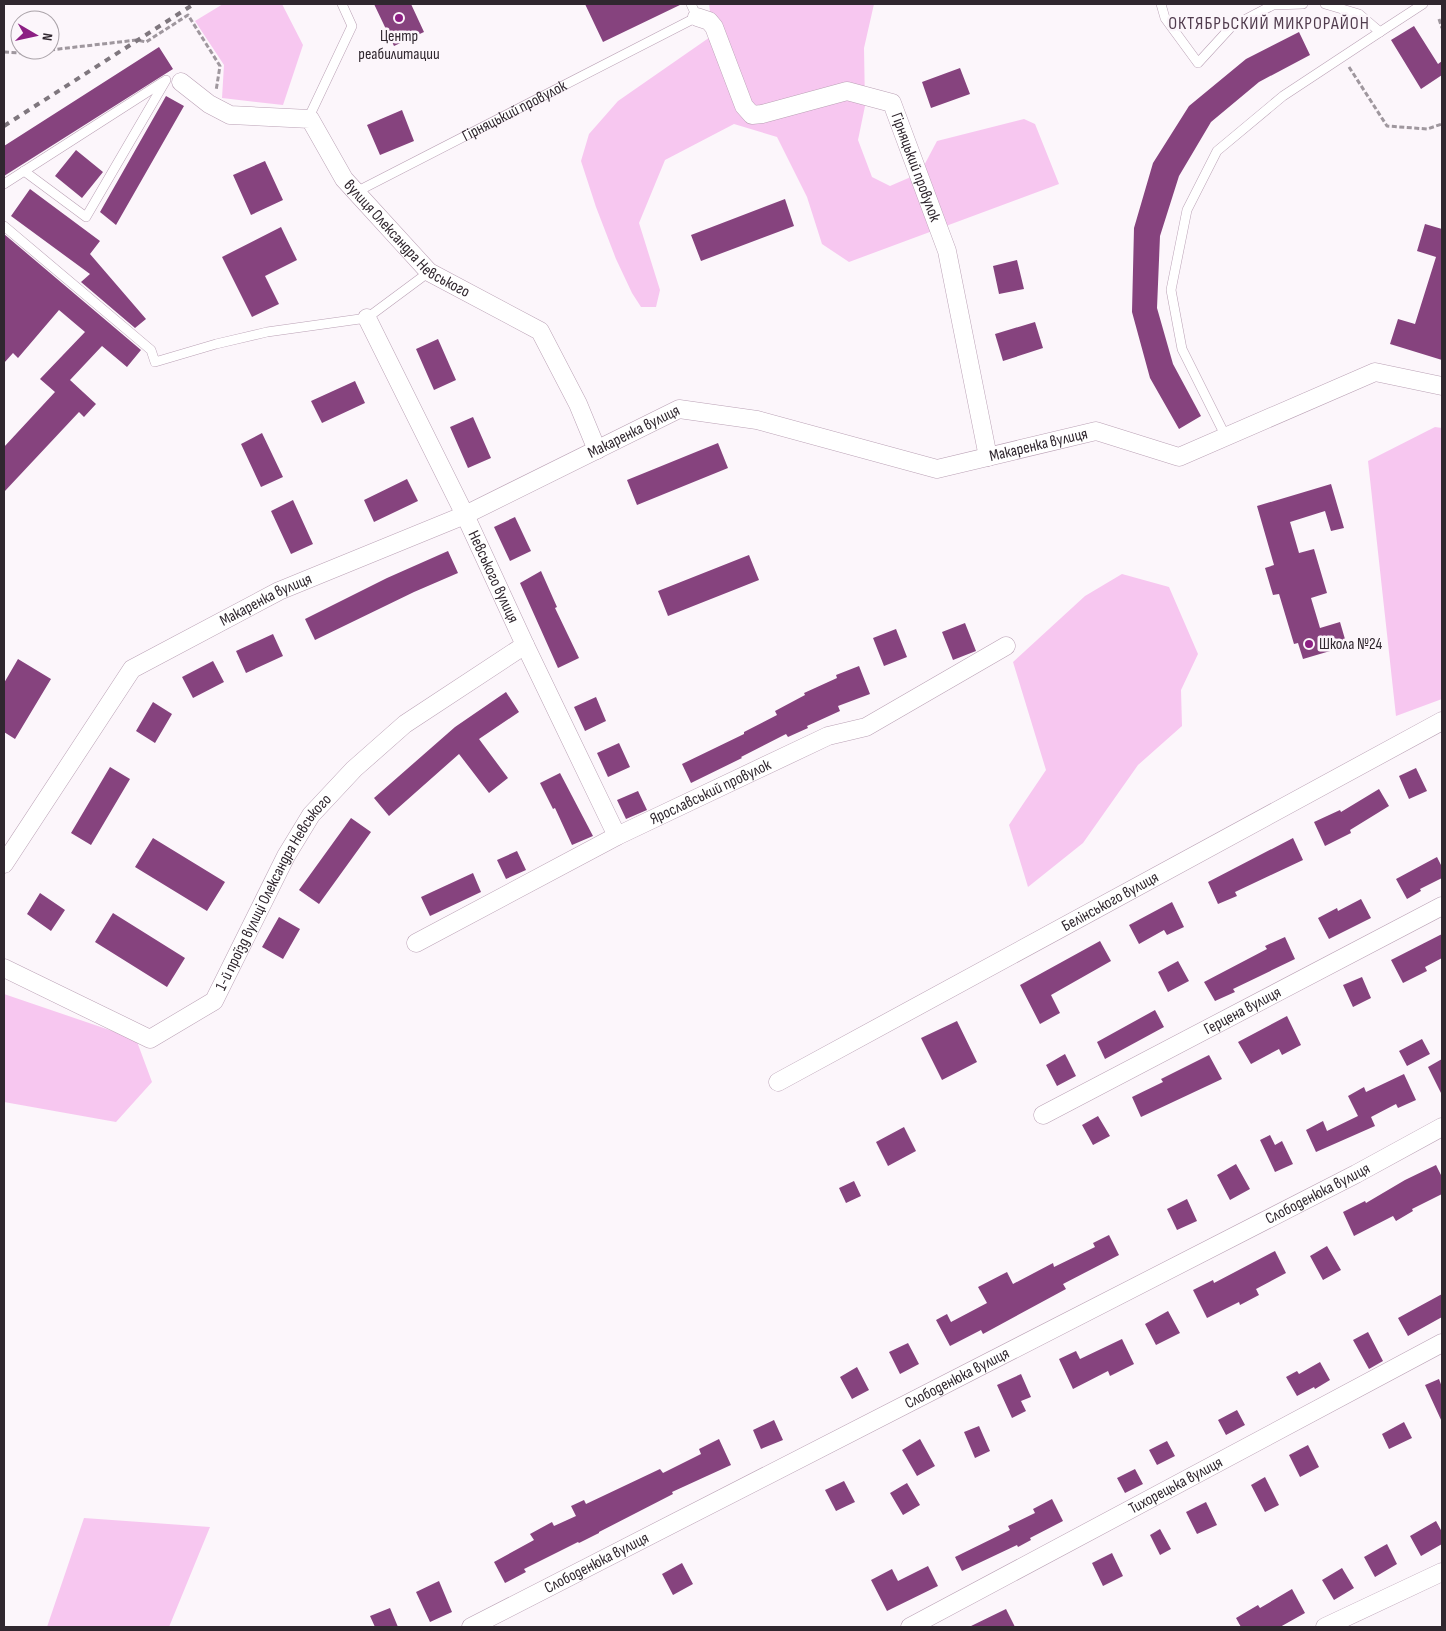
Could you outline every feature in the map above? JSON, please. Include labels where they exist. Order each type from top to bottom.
[{"type":"street","name":"Гірняцький провулок","points":[[694,10],[714,27],[744,106],[752,114],[762,114],[846,91],[892,102],[947,251],[988,457]]},
{"type":"street","points":[[174,81],[230,115],[308,119]]},
{"type":"street","name":"вулиця Олександра Невського","points":[[308,119],[310,119],[344,179],[429,272],[540,331],[578,404],[597,450]]},
{"type":"street","name":"Невського вулиця","points":[[367,318],[465,515],[617,836]]},
{"type":"street","name":"Макаренка вулиця","points":[[4,864],[132,669],[279,590],[465,515],[679,409],[757,420],[937,469],[1096,432],[1179,457],[1375,372],[1442,386]]},
{"type":"street","name":"1-й проїзд вулиці Олександра Невського","points":[[4,968],[150,1039],[214,1001],[286,856],[311,816],[354,769],[405,724],[525,645]]},
{"type":"street","name":"Ярославський провулок","points":[[416,943],[617,836],[828,736],[866,727],[1006,646]]},
{"type":"street","name":"Белінського вулиця","points":[[778,1082],[1442,721]]},
{"type":"street","name":"Герцена вулиця","points":[[1043,1115],[1442,906]]},
{"type":"street","name":"Слободенюка вулиця","points":[[471,1627],[1356,1174],[1442,1127]]},
{"type":"street","name":"Тихорецька вулиця","points":[[910,1627],[1442,1343]]},
{"type":"street","points":[[1325,1627],[1442,1572]]},
{"type":"lane","points":[[308,119],[352,26],[342,4]]},
{"type":"lane","points":[[1161,4],[1165,18],[1198,63],[1231,27],[1273,5],[1303,4]]},
{"type":"lane","points":[[1325,4],[1359,14],[1380,32]]},
{"type":"lane","points":[[1226,437],[1182,349],[1171,290],[1187,210],[1217,151],[1283,96],[1423,4]]},
{"type":"lane","name":"Гірняцький провулок","points":[[356,192],[694,10]]},
{"type":"lane","points":[[24,171],[86,216],[174,81]]},
{"type":"lane","points":[[4,184],[174,81]]},
{"type":"lane","points":[[4,226],[151,350],[155,362],[216,344],[267,332],[367,318],[429,272]]},
{"type":"path","points":[[60,49],[137,40],[146,42],[188,16],[220,66],[214,106]]},
{"type":"path","points":[[1439,19],[1442,28]]},
{"type":"path","points":[[1342,57],[1387,126],[1427,129],[1442,124]]},
{"type":"shaded area","points":[[223,4],[282,4],[303,45],[283,105],[222,98],[224,65],[195,21]]},
{"type":"shaded area","points":[[709,4],[874,4],[864,48],[865,106],[858,140],[872,177],[890,186],[920,173],[937,141],[1024,119],[1035,124],[1059,184],[849,262],[822,244],[807,197],[777,137],[734,124],[665,160],[639,223],[660,290],[656,307],[641,307],[632,293],[616,259],[581,161],[589,134],[618,101],[713,35]]},
{"type":"shaded area","points":[[1435,427],[1442,428],[1442,699],[1396,716],[1368,461]]},
{"type":"shaded area","points":[[1122,574],[1169,587],[1198,654],[1181,690],[1182,726],[1138,765],[1083,843],[1028,887],[1009,825],[1046,770],[1013,662],[1085,596]]},
{"type":"shaded area","points":[[4,994],[136,1039],[152,1082],[116,1122],[4,1102]]},
{"type":"shaded area","points":[[84,1518],[210,1527],[169,1627],[47,1627]]},
{"type":"building","name":"Центр реабилитации","points":[[374,4],[411,4],[424,32],[394,46]]},
{"type":"building","points":[[585,4],[682,4],[603,42]]},
{"type":"building","points":[[1414,26],[1438,64],[1442,61],[1442,75],[1421,89],[1391,40]]},
{"type":"building","points":[[1299,32],[1310,55],[1259,82],[1211,122],[1179,176],[1160,236],[1157,308],[1173,364],[1201,416],[1179,429],[1150,378],[1132,312],[1134,228],[1153,163],[1189,106],[1246,59]]},
{"type":"building","points":[[159,47],[173,69],[4,176],[4,146]]},
{"type":"building","points":[[960,68],[970,94],[931,108],[922,82]]},
{"type":"building","points":[[166,96],[184,106],[116,225],[100,212]]},
{"type":"building","points":[[402,110],[414,141],[380,155],[367,125]]},
{"type":"building","points":[[76,150],[103,172],[82,198],[55,176]]},
{"type":"building","points":[[265,161],[283,200],[251,215],[233,175]]},
{"type":"building","points":[[30,189],[100,241],[90,254],[146,319],[135,328],[81,282],[90,274],[11,216]]},
{"type":"building","points":[[785,199],[794,226],[701,261],[691,235]]},
{"type":"building","points":[[1425,224],[1442,229],[1442,360],[1390,344],[1398,319],[1415,324],[1436,257],[1417,251]]},
{"type":"building","points":[[281,227],[297,260],[265,276],[279,304],[252,317],[222,257]]},
{"type":"building","points":[[4,234],[141,350],[127,367],[102,346],[70,380],[96,404],[84,417],[79,412],[4,492],[4,447],[55,392],[40,379],[85,332],[59,310],[18,358],[13,353],[4,363]]},
{"type":"building","points":[[1017,260],[1024,289],[999,294],[993,266]]},
{"type":"building","points":[[1035,322],[1043,348],[1003,361],[995,334]]},
{"type":"building","points":[[438,339],[456,380],[434,390],[416,349]]},
{"type":"building","points":[[355,381],[365,403],[322,423],[311,401]]},
{"type":"building","points":[[473,417],[491,458],[468,468],[450,427]]},
{"type":"building","points":[[262,433],[283,477],[261,487],[241,444]]},
{"type":"building","points":[[718,443],[728,468],[637,505],[627,480]]},
{"type":"building","points":[[407,479],[418,501],[374,522],[364,500]]},
{"type":"building","points":[[1331,484],[1344,528],[1331,531],[1325,511],[1290,522],[1299,553],[1314,549],[1327,593],[1311,598],[1320,628],[1340,622],[1347,646],[1303,659],[1298,643],[1294,644],[1279,594],[1273,595],[1265,568],[1274,565],[1257,506]]},
{"type":"building","points":[[293,500],[313,544],[291,554],[271,511]]},
{"type":"building","points":[[515,517],[531,551],[510,561],[494,527]]},
{"type":"building","points":[[448,551],[458,573],[315,640],[305,619],[387,578]]},
{"type":"building","points":[[749,555],[759,580],[668,616],[658,591]]},
{"type":"building","points":[[541,571],[557,607],[555,608],[579,658],[558,668],[520,583]]},
{"type":"building","points":[[965,623],[976,651],[953,660],[942,632]]},
{"type":"building","points":[[896,629],[907,657],[884,666],[873,638]]},
{"type":"building","points":[[273,634],[283,656],[246,673],[236,651]]},
{"type":"building","points":[[18,659],[51,679],[15,739],[4,732],[4,683]]},
{"type":"building","points":[[213,661],[224,682],[193,698],[182,677]]},
{"type":"building","points":[[859,666],[870,694],[838,706],[840,711],[807,726],[808,728],[788,737],[786,734],[691,783],[682,764],[744,734],[744,732],[777,715],[775,711],[805,695],[804,693],[837,678],[836,675]]},
{"type":"building","points":[[506,692],[519,712],[479,739],[508,778],[489,793],[459,754],[389,816],[374,798],[455,727]]},
{"type":"building","points":[[596,697],[606,721],[585,731],[574,707]]},
{"type":"building","points":[[153,702],[172,714],[155,743],[136,731]]},
{"type":"building","points":[[619,743],[630,767],[608,777],[597,753]]},
{"type":"building","points":[[110,767],[130,779],[91,845],[71,833]]},
{"type":"building","points":[[1416,768],[1427,791],[1409,799],[1399,776]]},
{"type":"building","points":[[560,773],[593,836],[572,845],[555,808],[553,809],[540,783]]},
{"type":"building","points":[[1379,789],[1389,806],[1350,830],[1351,833],[1325,846],[1314,822],[1340,810],[1341,812]]},
{"type":"building","points":[[638,791],[647,810],[626,819],[617,800]]},
{"type":"building","points":[[351,818],[371,832],[319,904],[299,890]]},
{"type":"building","points":[[153,838],[225,882],[207,911],[135,867]]},
{"type":"building","points":[[1293,838],[1303,860],[1235,892],[1237,896],[1218,904],[1208,882]]},
{"type":"building","points":[[517,851],[526,870],[506,879],[497,860]]},
{"type":"building","points":[[1437,857],[1442,867],[1442,878],[1420,889],[1421,891],[1407,899],[1396,879]]},
{"type":"building","points":[[473,873],[481,892],[430,916],[421,897]]},
{"type":"building","points":[[40,893],[65,910],[51,931],[27,914]]},
{"type":"building","points":[[1361,899],[1371,918],[1329,939],[1318,918],[1337,908],[1338,911]]},
{"type":"building","points":[[1172,902],[1184,927],[1167,935],[1164,930],[1139,944],[1129,925]]},
{"type":"building","points":[[113,913],[185,958],[167,987],[95,942]]},
{"type":"building","points":[[279,917],[300,929],[283,959],[262,947]]},
{"type":"building","points":[[1442,934],[1442,958],[1425,967],[1427,971],[1403,983],[1391,960]]},
{"type":"building","points":[[1285,937],[1295,959],[1233,989],[1235,992],[1215,1001],[1204,982],[1267,949],[1265,946]]},
{"type":"building","points":[[1100,941],[1111,961],[1051,995],[1060,1013],[1040,1024],[1020,985]]},
{"type":"building","points":[[1178,961],[1189,981],[1168,992],[1158,972]]},
{"type":"building","points":[[1362,977],[1371,998],[1353,1007],[1343,985]]},
{"type":"building","points":[[1155,1010],[1164,1027],[1105,1059],[1097,1042]]},
{"type":"building","points":[[1287,1016],[1301,1045],[1282,1055],[1279,1049],[1251,1064],[1238,1042]]},
{"type":"building","points":[[957,1021],[977,1062],[942,1080],[921,1038]]},
{"type":"building","points":[[1422,1039],[1430,1054],[1407,1066],[1399,1051]]},
{"type":"building","points":[[1065,1054],[1076,1076],[1057,1086],[1046,1065]]},
{"type":"building","points":[[1209,1055],[1222,1079],[1141,1117],[1132,1097],[1163,1082],[1161,1079]]},
{"type":"building","points":[[1442,1059],[1442,1095],[1428,1067]]},
{"type":"building","points":[[1404,1074],[1416,1100],[1398,1108],[1396,1104],[1371,1117],[1375,1126],[1316,1152],[1306,1130],[1323,1121],[1327,1131],[1358,1116],[1348,1096],[1364,1087],[1366,1092]]},
{"type":"building","points":[[1098,1116],[1110,1136],[1093,1145],[1082,1125]]},
{"type":"building","points":[[904,1127],[916,1151],[888,1166],[876,1142]]},
{"type":"building","points":[[1270,1135],[1275,1145],[1282,1141],[1293,1164],[1275,1172],[1260,1140]]},
{"type":"building","points":[[1236,1164],[1250,1189],[1230,1200],[1217,1175]]},
{"type":"building","points":[[1436,1165],[1442,1177],[1442,1194],[1412,1209],[1413,1211],[1396,1221],[1393,1216],[1354,1236],[1343,1212],[1365,1201],[1366,1203],[1405,1180]]},
{"type":"building","points":[[854,1181],[861,1196],[846,1203],[839,1188]]},
{"type":"building","points":[[1187,1199],[1197,1221],[1177,1230],[1167,1209]]},
{"type":"building","points":[[1109,1235],[1119,1255],[1063,1284],[1066,1289],[983,1334],[981,1330],[950,1346],[936,1320],[947,1314],[951,1322],[987,1303],[978,1287],[1007,1272],[1013,1284],[1053,1263],[1054,1267],[1095,1247],[1093,1243]]},
{"type":"building","points":[[1327,1246],[1341,1270],[1323,1280],[1310,1256]]},
{"type":"building","points":[[1275,1251],[1286,1273],[1256,1289],[1259,1295],[1240,1305],[1239,1302],[1207,1318],[1193,1290],[1213,1280],[1214,1283]]},
{"type":"building","points":[[1442,1294],[1442,1317],[1408,1336],[1398,1318]]},
{"type":"building","points":[[1168,1311],[1180,1333],[1156,1345],[1145,1324]]},
{"type":"building","points":[[1368,1332],[1383,1361],[1369,1369],[1353,1340]]},
{"type":"building","points":[[1122,1339],[1134,1364],[1110,1376],[1108,1371],[1073,1389],[1059,1359],[1076,1351],[1080,1359]]},
{"type":"building","points":[[908,1343],[919,1364],[900,1374],[889,1352]]},
{"type":"building","points":[[1320,1362],[1330,1380],[1315,1389],[1314,1387],[1297,1396],[1286,1377],[1297,1371],[1299,1374]]},
{"type":"building","points":[[857,1367],[869,1390],[852,1399],[840,1377]]},
{"type":"building","points":[[1021,1374],[1031,1397],[1021,1401],[1026,1411],[1012,1418],[997,1385]]},
{"type":"building","points":[[1439,1379],[1442,1387],[1442,1422],[1425,1385]]},
{"type":"building","points":[[1237,1410],[1245,1425],[1226,1435],[1218,1420]]},
{"type":"building","points":[[774,1420],[783,1440],[761,1449],[753,1430]]},
{"type":"building","points":[[1404,1422],[1412,1438],[1389,1449],[1382,1434]]},
{"type":"building","points":[[979,1426],[990,1451],[975,1458],[964,1432]]},
{"type":"building","points":[[719,1439],[731,1465],[672,1492],[673,1494],[599,1533],[524,1569],[526,1572],[505,1583],[494,1562],[534,1540],[530,1534],[552,1522],[554,1526],[576,1516],[571,1506],[584,1500],[586,1504],[660,1469],[663,1473],[701,1454],[699,1449]]},
{"type":"building","points":[[920,1439],[935,1466],[917,1476],[902,1450]]},
{"type":"building","points":[[1167,1441],[1175,1456],[1157,1465],[1149,1450]]},
{"type":"building","points":[[1308,1445],[1319,1467],[1300,1477],[1289,1455]]},
{"type":"building","points":[[1135,1469],[1143,1484],[1125,1493],[1117,1478]]},
{"type":"building","points":[[1265,1477],[1279,1505],[1265,1512],[1251,1485]]},
{"type":"building","points":[[844,1481],[855,1502],[836,1511],[825,1490]]},
{"type":"building","points":[[907,1483],[920,1505],[903,1515],[890,1493]]},
{"type":"building","points":[[1052,1499],[1063,1521],[1030,1538],[1031,1540],[1018,1547],[1017,1545],[962,1571],[955,1557],[1010,1530],[1008,1526],[1035,1513],[1033,1509]]},
{"type":"building","points":[[1206,1502],[1217,1525],[1197,1534],[1186,1512]]},
{"type":"building","points":[[1436,1521],[1442,1532],[1442,1544],[1421,1556],[1410,1536]]},
{"type":"building","points":[[1160,1529],[1171,1549],[1160,1555],[1150,1535]]},
{"type":"building","points":[[1387,1544],[1397,1564],[1375,1577],[1364,1557]]},
{"type":"building","points":[[1112,1553],[1123,1576],[1103,1586],[1092,1563]]},
{"type":"building","points":[[682,1563],[693,1584],[673,1595],[662,1574]]},
{"type":"building","points":[[928,1566],[938,1586],[887,1611],[871,1580],[892,1569],[898,1581]]},
{"type":"building","points":[[1342,1568],[1354,1588],[1334,1600],[1322,1580]]},
{"type":"building","points":[[439,1581],[452,1612],[430,1622],[416,1592]]},
{"type":"building","points":[[1292,1589],[1305,1613],[1280,1627],[1241,1627],[1236,1618],[1258,1605],[1260,1608]]},
{"type":"building","points":[[390,1608],[398,1627],[375,1627],[370,1616]]},
{"type":"building","points":[[1006,1609],[1015,1627],[969,1627]]},
{"type":"railway","points":[[4,126],[194,4]]},
{"type":"place","name":"Центр реабилитации","points":[[399,18]]},
{"type":"place","name":"Школа №24","points":[[1309,644]]},
{"type":"district","name":"ОКТЯБРЬСКИЙ МИКРОРАЙОН","points":[[1269,23]]}]
